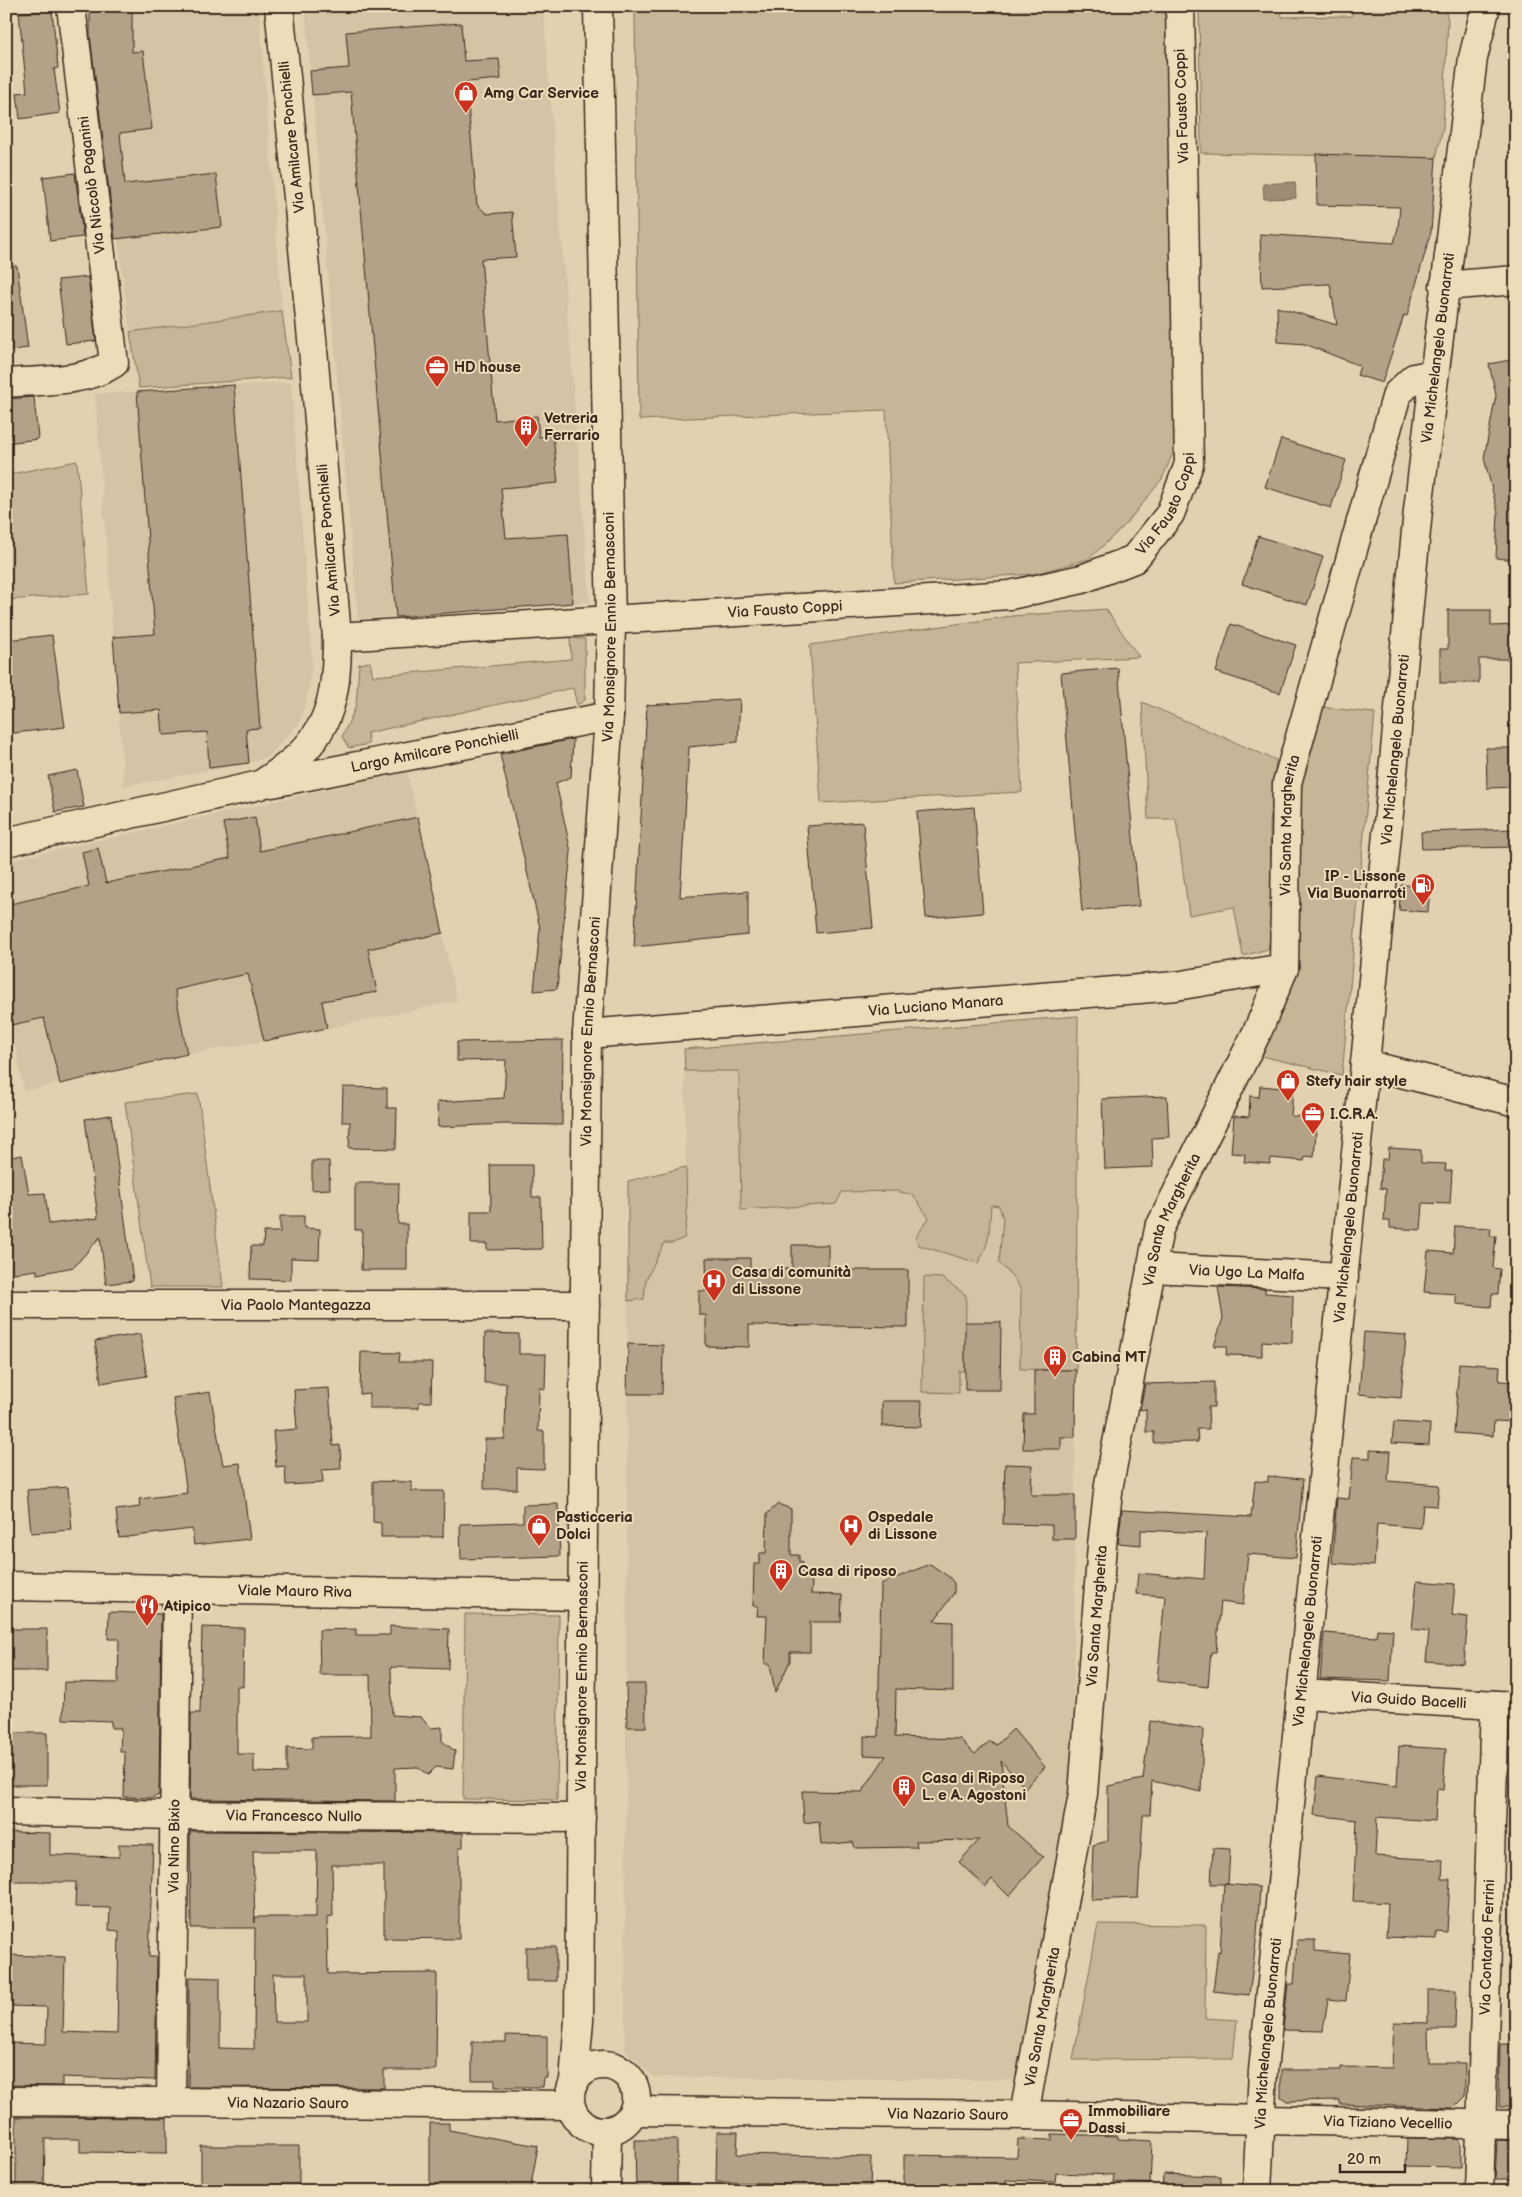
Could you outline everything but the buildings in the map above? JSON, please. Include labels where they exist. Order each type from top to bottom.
[{"type":"street","name":"Via Niccolò Paganini","points":[[6,383],[84,376],[101,372],[114,363],[71,6]]},
{"type":"street","name":"Via Amilcare Ponchielli","points":[[6,842],[260,785],[288,768],[316,738],[327,716],[334,694],[337,669],[337,638],[313,349],[279,6]]},
{"type":"street","name":"Via Monsignore Ennio Bernasconi","points":[[572,2093],[579,2020],[582,1818],[587,1034],[609,716],[610,621],[598,6]]},
{"type":"street","name":"Via Monsignore Ennio Bernasconi","points":[[600,43],[614,6]]},
{"type":"street","name":"Via Fausto Coppi","points":[[610,621],[1010,595],[1082,579],[1134,559],[1170,514],[1189,464],[1180,6]]},
{"type":"street","name":"Via Michelangelo Buonarroti","points":[[1464,6],[1473,58]]},
{"type":"street","name":"Via Michelangelo Buonarroti","points":[[1257,2191],[1263,2071],[1344,1277],[1418,510],[1473,58],[1486,6]]},
{"type":"street","points":[[1444,286],[1516,280]]},
{"type":"street","name":"Via Santa Margherita","points":[[1024,2115],[1083,1794],[1102,1545],[1108,1493],[1158,1229],[1258,1030],[1284,968],[1287,783],[1397,394],[1414,378],[1434,374]]},
{"type":"street","points":[[337,638],[610,621]]},
{"type":"street","name":"Largo Amilcare Ponchielli","points":[[260,785],[609,716]]},
{"type":"street","name":"Via Luciano Manara","points":[[587,1034],[1176,986],[1284,968]]},
{"type":"street","points":[[1365,1064],[1516,1102]]},
{"type":"street","name":"Via Ugo La Malfa","points":[[1151,1268],[1344,1277]]},
{"type":"street","name":"Via Paolo Mantegazza","points":[[6,1304],[585,1305]]},
{"type":"street","name":"Viale Mauro Riva","points":[[6,1586],[583,1596]]},
{"type":"street","name":"Via Nino Bixio","points":[[171,2102],[177,1589]]},
{"type":"street","name":"Via Guido Bacelli","points":[[1301,1694],[1505,1706]]},
{"type":"street","name":"Via Contardo Ferrini","points":[[1479,2191],[1481,2125],[1505,1706]]},
{"type":"street","name":"Via Francesco Nullo","points":[[6,1811],[582,1818]]},
{"type":"street","points":[[579,2020],[610,2066]]},
{"type":"street","points":[[610,2066],[630,2078],[635,2089],[634,2111],[628,2121],[618,2128],[607,2131],[595,2130],[585,2126],[574,2116],[572,2093],[580,2074],[590,2068],[610,2066]]},
{"type":"street","name":"Via Nazario Sauro","points":[[6,2101],[171,2102],[572,2093]]},
{"type":"street","name":"Via Nazario Sauro","points":[[634,2111],[1024,2115],[1261,2120]]},
{"type":"street","name":"Via Tiziano Vecellio","points":[[1261,2120],[1516,2126]]},
{"type":"street","points":[[606,2191],[607,2131]]},
{"type":"shaded area","points":[[88,6],[259,6],[282,311],[130,332]]},
{"type":"shaded area","points":[[305,6],[543,6],[590,602],[358,619]]},
{"type":"shaded area","points":[[639,6],[1165,6],[1178,441],[1162,479],[1126,524],[1089,559],[1034,574],[894,583],[886,410],[639,420],[635,11]]},
{"type":"shaded area","points":[[1199,6],[1281,6],[1282,17],[1352,16],[1352,6],[1444,6],[1448,20],[1443,128],[1436,158],[1201,153]]},
{"type":"shaded area","points":[[1295,182],[1296,198],[1264,199],[1263,184]]},
{"type":"shaded area","points":[[282,311],[291,377],[139,388],[130,332]]},
{"type":"shaded area","points":[[291,382],[312,658],[309,690],[299,724],[268,757],[249,763],[124,786],[95,394]]},
{"type":"shaded area","points":[[77,461],[89,594],[6,600],[6,475]]},
{"type":"shaded area","points":[[1106,609],[1139,657],[1015,663],[1022,792],[821,803],[810,645],[1012,616]]},
{"type":"shaded area","points":[[570,638],[585,639],[585,700],[577,705],[573,688],[367,733],[369,744],[349,748],[342,737],[356,706],[359,664],[370,662],[373,676],[571,659]]},
{"type":"shaded area","points":[[1142,702],[1276,760],[1270,825],[1272,926],[1268,949],[1243,956],[1234,907],[1189,915],[1176,819],[1148,819]]},
{"type":"shaded area","points":[[1320,707],[1375,713],[1342,1075],[1261,1056],[1288,989],[1294,799]]},
{"type":"shaded area","points":[[407,772],[457,1001],[265,1041],[187,1054],[24,1091],[6,1001],[6,861]]},
{"type":"shaded area","name":"Ospedale di Lissone","points":[[1078,1016],[1073,1787],[1015,2080],[653,2077],[625,2050],[628,1181],[686,1166],[684,1049]]},
{"type":"shaded area","points":[[1078,1016],[1076,1370],[1020,1369],[1021,1290],[1013,1277],[999,1263],[1003,1218],[999,1206],[991,1205],[987,1241],[978,1263],[918,1245],[916,1237],[929,1218],[913,1195],[896,1191],[842,1192],[836,1204],[741,1210],[739,1071],[685,1071],[684,1049]]},
{"type":"shaded area","points":[[198,1094],[223,1287],[150,1287],[125,1102]]},
{"type":"shaded area","points":[[686,1167],[687,1218],[684,1238],[673,1243],[664,1243],[646,1280],[644,1299],[628,1301],[628,1181]]},
{"type":"shaded area","points":[[924,1277],[942,1278],[966,1295],[965,1371],[959,1371],[959,1393],[922,1392]]},
{"type":"shaded area","points":[[465,1614],[559,1615],[557,1800],[463,1799]]},
{"type":"shaded area","points":[[1098,1924],[1206,1925],[1205,2018],[1237,2020],[1233,2059],[1073,2060]]},
{"type":"place","name":"Amg Car Service","points":[[466,114]]},
{"type":"place","name":"HD house","points":[[437,388]]},
{"type":"place","name":"Vetreria Ferrario","points":[[526,448]]},
{"type":"place","name":"IP - Lissone Via Buonarroti","points":[[1423,906]]},
{"type":"place","name":"Stefy hair style","points":[[1288,1102]]},
{"type":"place","name":"I.C.R.A.","points":[[1313,1135]]},
{"type":"place","name":"Casa di comunità di Lissone","points":[[714,1302]]},
{"type":"place","name":"Cabina MT","points":[[1055,1378]]},
{"type":"place","name":"Pasticceria Dolci","points":[[539,1547]]},
{"type":"place","name":"Ospedale di Lissone","points":[[851,1547]]},
{"type":"place","name":"Casa di riposo","points":[[781,1592]]},
{"type":"place","name":"Atipico","points":[[147,1627]]},
{"type":"place","name":"Casa di Riposo L. e A. Agostoni","points":[[904,1808]]},
{"type":"place","name":"Immobiliare Dassi","points":[[1071,2141]]}]
